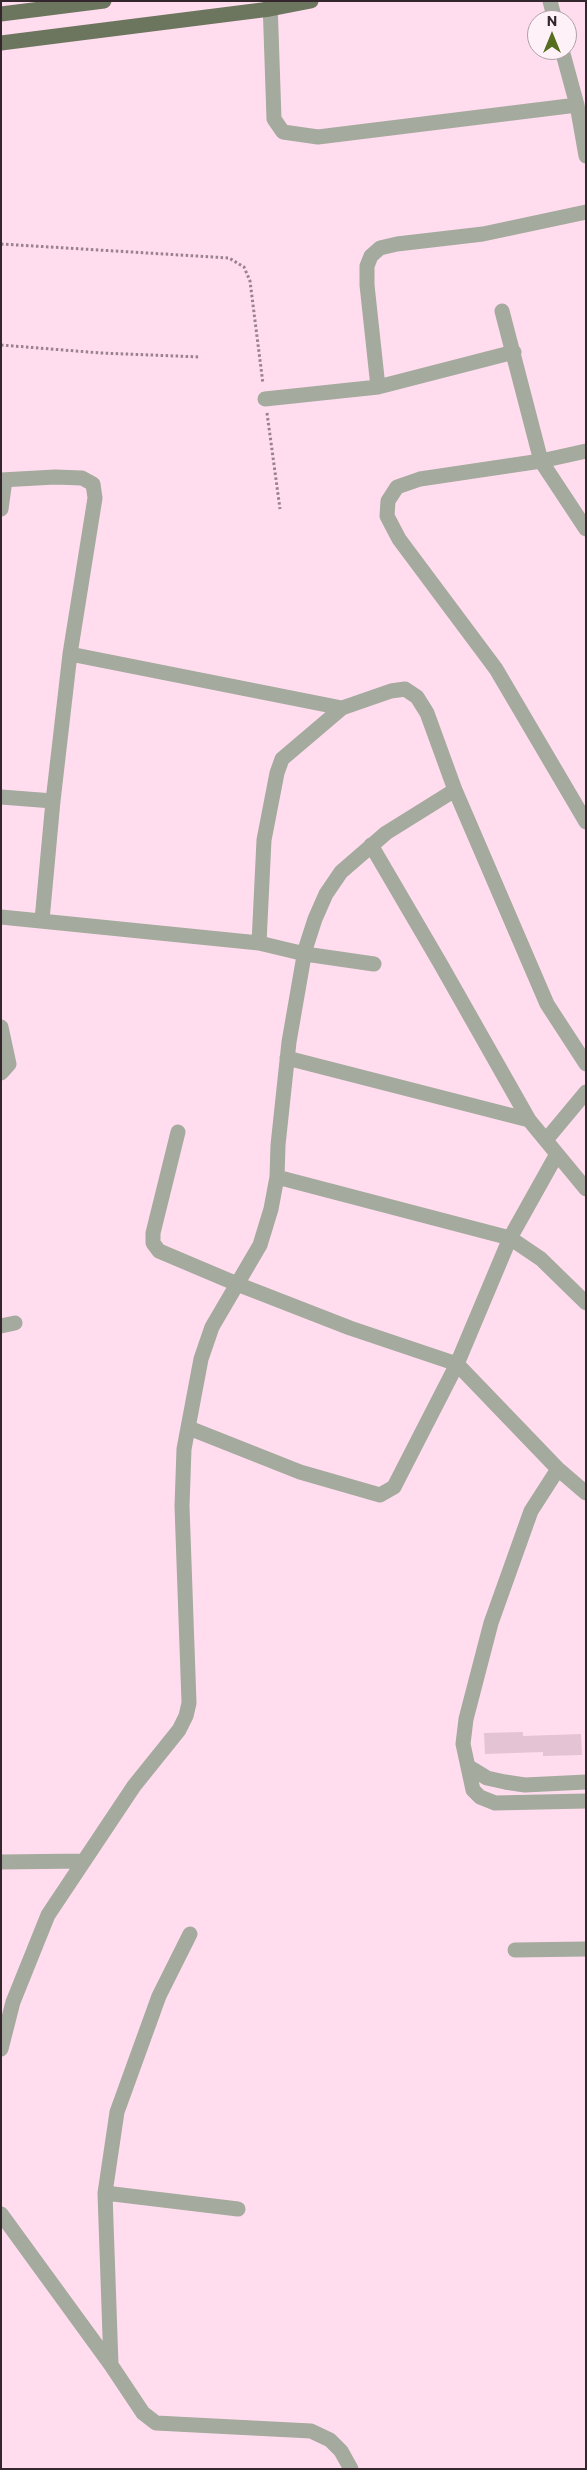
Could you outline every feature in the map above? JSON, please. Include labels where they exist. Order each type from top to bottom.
[{"type":"main road","points":[[1,14],[104,1]]},
{"type":"main road","points":[[1,43],[310,1]]},
{"type":"street","points":[[270,5],[274,119],[283,132],[318,137],[577,105]]},
{"type":"street","points":[[565,60],[577,105],[586,156]]},
{"type":"street","points":[[378,387],[367,285],[367,266],[371,256],[380,248],[398,244],[484,234],[586,212]]},
{"type":"street","points":[[502,311],[542,461],[586,529]]},
{"type":"street","points":[[265,398],[378,387],[514,352]]},
{"type":"street","points":[[586,451],[542,461],[420,479],[397,487],[388,500],[387,516],[399,539],[496,668],[586,822]]},
{"type":"street","points":[[1,509],[3,480],[55,477],[82,478],[93,484],[95,498],[94,513],[70,654],[53,801],[42,920]]},
{"type":"street","points":[[70,654],[342,708]]},
{"type":"street","points":[[259,943],[264,840],[277,774],[282,759],[342,708],[405,689],[417,697],[427,713],[455,790],[547,1004],[586,1064]]},
{"type":"street","points":[[1,2048],[13,2002],[48,1915],[134,1786],[179,1730],[186,1716],[188,1686],[182,1506],[184,1449],[201,1359],[212,1327],[260,1245],[271,1209],[277,1176],[278,1145],[287,1058],[305,954],[314,919],[326,894],[341,872],[371,845],[430,804],[455,790]]},
{"type":"street","points":[[1,797],[53,801]]},
{"type":"street","points":[[371,845],[529,1120],[586,1189]]},
{"type":"street","points":[[1,917],[259,943],[305,954],[374,964]]},
{"type":"street","points":[[1,1027],[9,1064],[1,1073]]},
{"type":"street","points":[[287,1058],[529,1120]]},
{"type":"street","points":[[546,1140],[586,1092]]},
{"type":"street","points":[[178,1132],[153,1233],[153,1243],[159,1251],[350,1328],[457,1364],[558,1469],[586,1493]]},
{"type":"street","points":[[188,1428],[300,1472],[380,1495],[394,1487],[457,1364],[510,1238],[557,1154]]},
{"type":"street","points":[[277,1176],[510,1238],[542,1259],[586,1303]]},
{"type":"street","points":[[558,1469],[531,1511],[491,1623],[466,1719],[463,1744],[473,1790],[480,1797],[495,1803],[586,1802]]},
{"type":"street","points":[[468,1767],[487,1778],[525,1785],[586,1782]]},
{"type":"street","points":[[1,1862],[84,1861]]},
{"type":"street","points":[[111,2365],[105,2193],[117,2112],[159,1996],[190,1934]]},
{"type":"street","points":[[515,1950],[586,1949]]},
{"type":"street","points":[[105,2193],[238,2209]]},
{"type":"street","points":[[1,2214],[111,2365],[142,2413],[156,2423],[311,2431],[330,2440],[341,2451],[351,2469]]},
{"type":"path","points":[[1,244],[229,258],[244,268],[250,281],[280,509]]},
{"type":"path","points":[[1,345],[101,353],[200,357]]},
{"type":"building","points":[[523,1732],[523,1736],[581,1734],[582,1755],[543,1756],[543,1752],[485,1754],[484,1733]]}]
